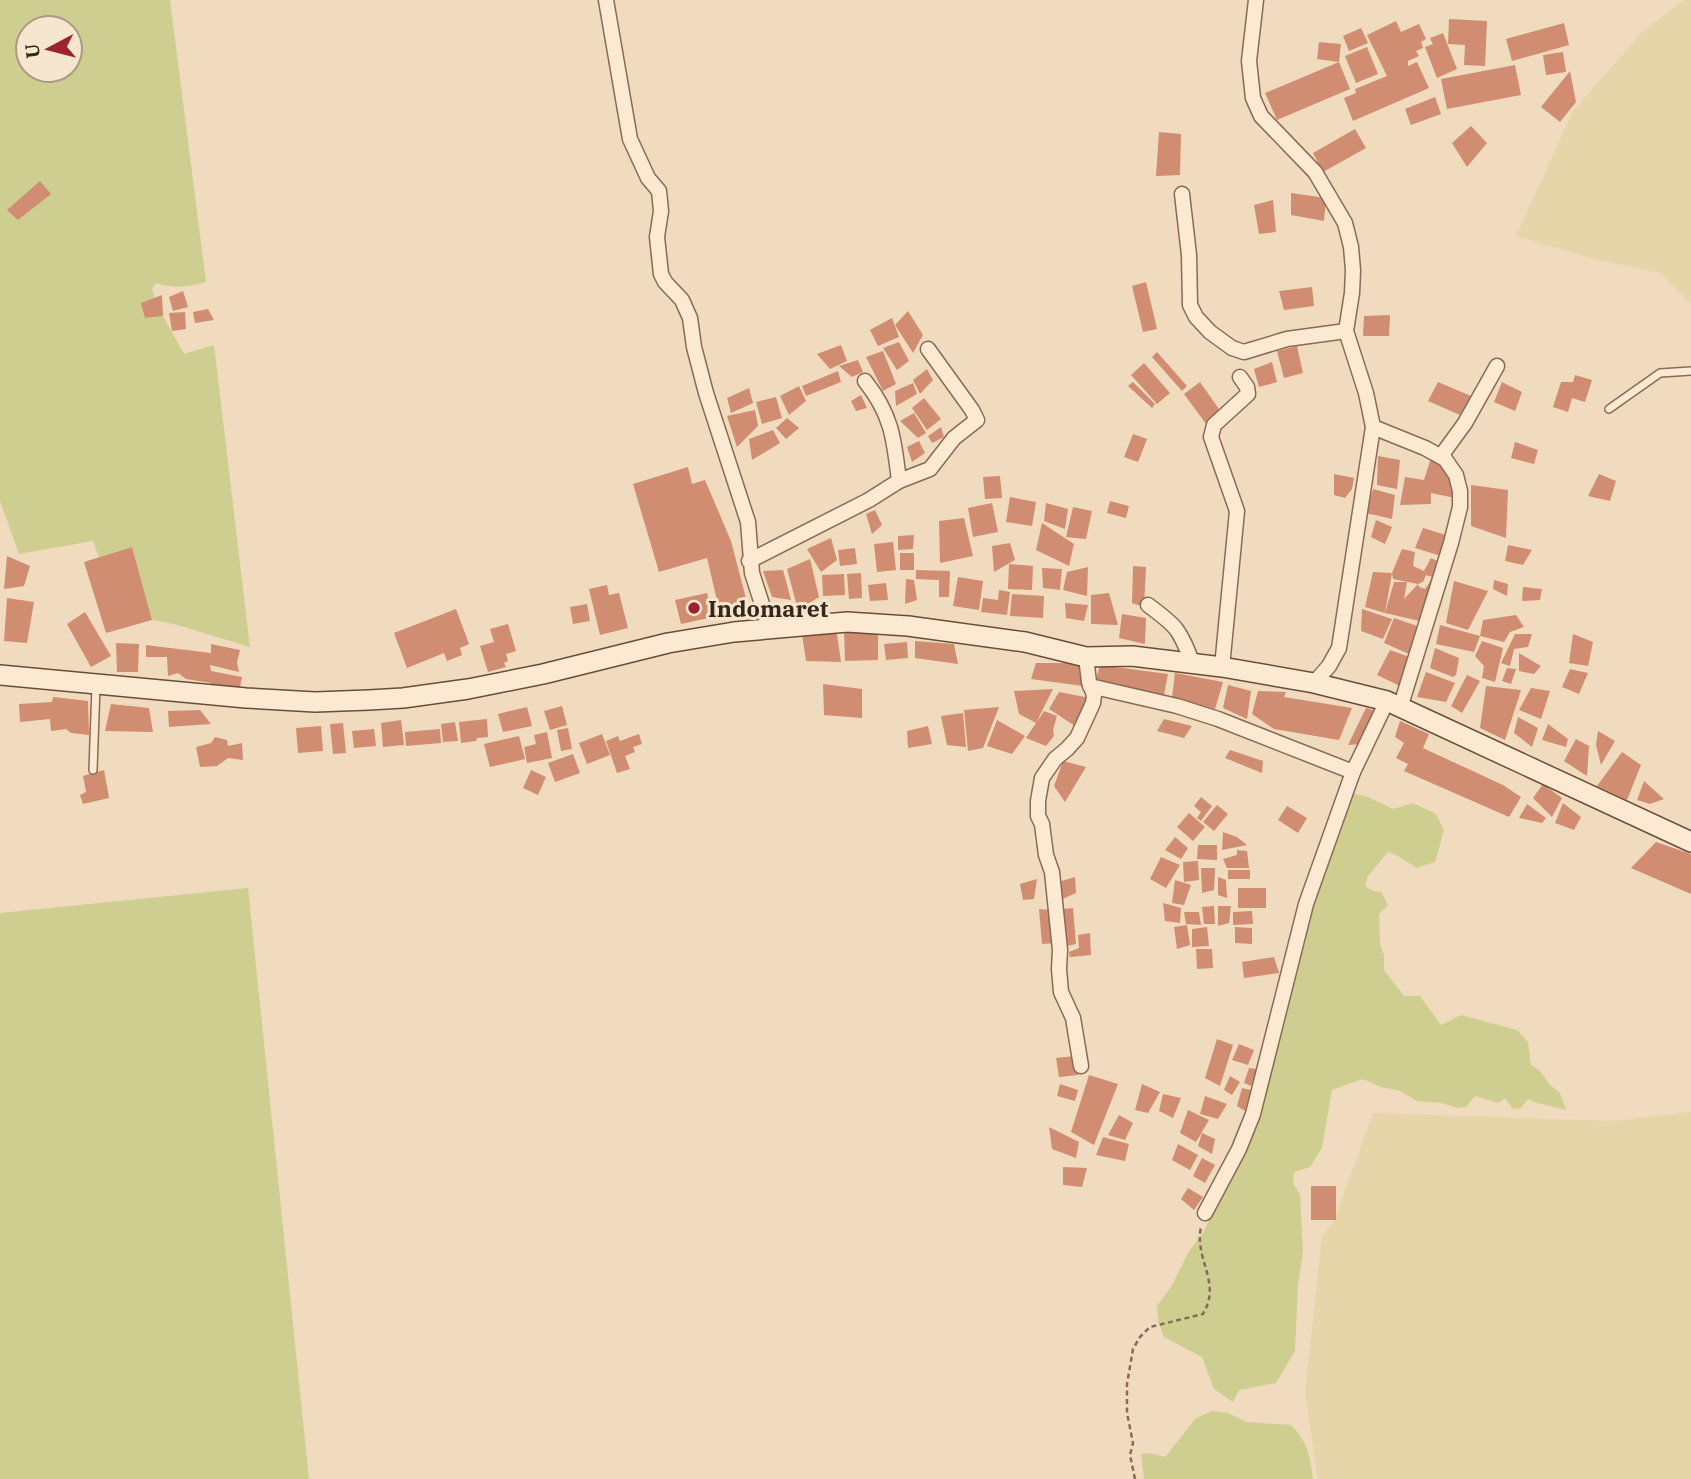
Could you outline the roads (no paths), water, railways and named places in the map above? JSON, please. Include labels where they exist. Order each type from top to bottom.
[{"type":"main road","points":[[0,675],[315,702],[403,698],[542,674],[668,643],[847,622],[908,626],[1025,642],[1086,657],[1132,656],[1222,667],[1314,683],[1394,703],[1691,842]]},
{"type":"street","points":[[606,0],[630,139],[648,178],[659,191],[661,211],[657,237],[661,274],[682,300],[690,317],[694,347],[706,393],[748,522],[749,561],[770,629]]},
{"type":"street","points":[[1256,0],[1249,61],[1253,98],[1268,124],[1315,172],[1345,223],[1353,270],[1346,331],[1363,381],[1373,428],[1339,648],[1329,666],[1314,683]]},
{"type":"street","points":[[1182,194],[1189,255],[1190,304],[1202,325],[1240,352],[1287,339],[1346,331]]},
{"type":"street","points":[[749,561],[869,500],[899,481],[930,469],[954,438],[978,420],[928,349]]},
{"type":"street","points":[[1441,456],[1465,423],[1497,366]]},
{"type":"street","points":[[1222,667],[1237,521],[1234,502],[1210,438],[1218,420],[1246,398],[1249,390],[1240,377]]},
{"type":"street","points":[[865,381],[881,401],[888,416],[899,481]]},
{"type":"street","points":[[1205,1213],[1254,1114],[1306,904],[1353,772],[1394,703],[1433,604],[1460,507],[1460,491],[1451,465],[1441,456],[1373,428]]},
{"type":"street","points":[[1148,605],[1180,632],[1193,664]]},
{"type":"street","points":[[1081,1066],[1073,1018],[1061,992],[1060,950],[1052,872],[1038,816],[1038,801],[1042,778],[1055,759],[1074,742],[1089,713],[1094,695],[1086,657]]},
{"type":"street","points":[[1090,686],[1218,719],[1353,772]]},
{"type":"lane","points":[[1609,409],[1660,373],[1691,371]]},
{"type":"lane","points":[[93,770],[96,685]]},
{"type":"place","name":"Indomaret","points":[[694,608]]}]
